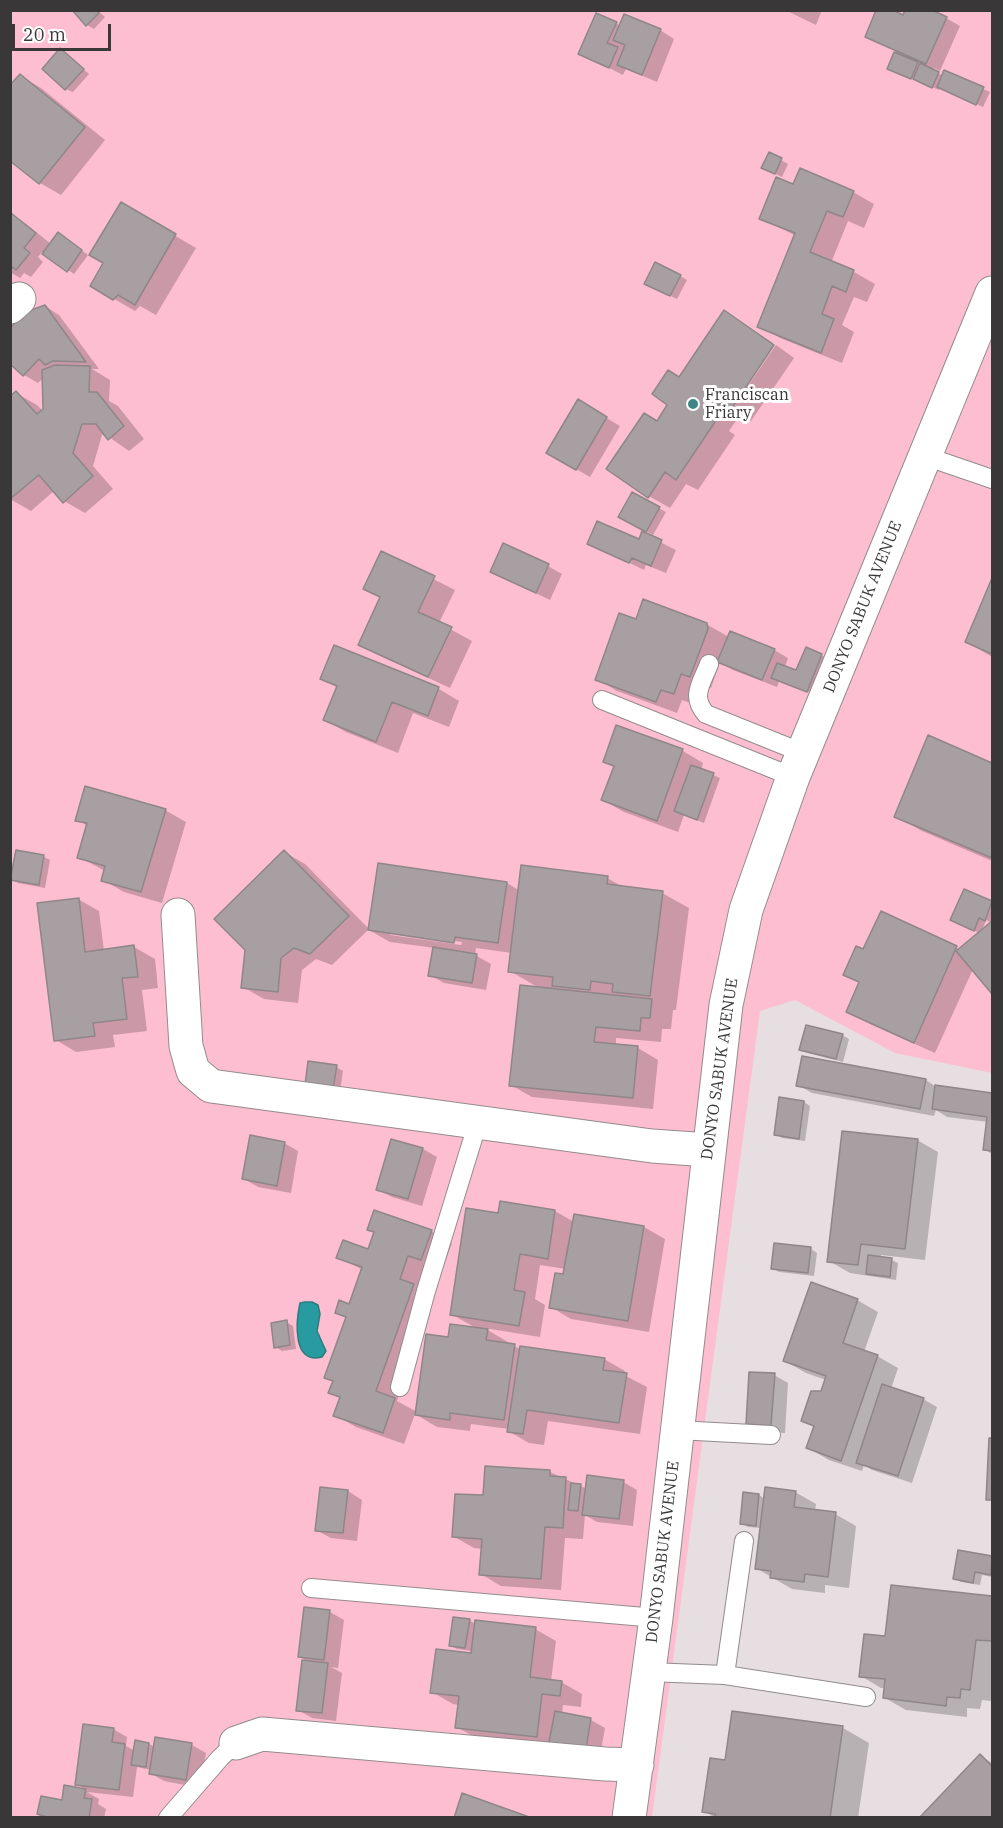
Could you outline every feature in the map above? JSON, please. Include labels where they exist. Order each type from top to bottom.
[{"type":"street","name":"DONYO SABUK AVENUE","points":[[629,1818],[656,1618],[726,1005],[746,910],[798,765],[993,293]]},
{"type":"street","points":[[178,915],[186,1046],[193,1071],[211,1086],[652,1146],[709,1150]]},
{"type":"street","points":[[236,1743],[262,1734],[637,1765]]},
{"type":"lane","points":[[925,456],[993,479]]},
{"type":"lane","points":[[709,664],[697,696],[699,706],[706,714],[798,765]]},
{"type":"lane","points":[[602,700],[798,765]]},
{"type":"lane","points":[[400,1387],[429,1281],[478,1122]]},
{"type":"lane","points":[[677,1430],[771,1435]]},
{"type":"lane","points":[[725,1674],[744,1541]]},
{"type":"lane","points":[[311,1588],[656,1618]]},
{"type":"lane","points":[[649,1672],[725,1674],[866,1697]]},
{"type":"lane","points":[[168,1818],[236,1743]]},
{"type":"shaded area","points":[[11,11],[992,11],[992,1073],[895,1053],[795,1000],[760,1011],[652,1817],[11,1818]]},
{"type":"water","points":[[300,1303],[318,1305],[320,1314],[317,1331],[326,1351],[322,1357],[312,1358],[305,1354],[298,1340]]},
{"type":"building","points":[[72,10],[97,10],[99,13],[86,26]]},
{"type":"building","points":[[876,10],[893,10],[903,15],[905,10],[932,10],[947,17],[926,64],[865,37]]},
{"type":"building","points":[[596,13],[617,22],[607,43],[618,47],[609,68],[578,54]]},
{"type":"building","points":[[624,14],[661,29],[642,75],[617,65],[625,45],[613,40]]},
{"type":"building","points":[[60,48],[84,69],[65,90],[42,69]]},
{"type":"building","points":[[894,52],[918,62],[911,79],[887,69]]},
{"type":"building","points":[[920,63],[939,72],[932,88],[913,79]]},
{"type":"building","points":[[944,70],[984,87],[976,105],[937,87]]},
{"type":"building","points":[[20,74],[85,127],[39,184],[10,161],[10,85]]},
{"type":"building","points":[[769,152],[782,158],[775,174],[761,168]]},
{"type":"building","points":[[800,168],[854,191],[843,217],[827,211],[810,252],[854,270],[846,292],[832,286],[822,314],[834,319],[821,353],[757,327],[795,233],[759,219],[776,177],[793,184]]},
{"type":"building","points":[[121,202],[176,234],[135,305],[118,295],[113,300],[90,286],[103,263],[89,255]]},
{"type":"building","points":[[11,213],[36,233],[24,248],[30,253],[16,270],[10,265]]},
{"type":"building","points":[[58,232],[82,250],[67,272],[42,254]]},
{"type":"building","points":[[655,262],[681,275],[670,296],[644,284]]},
{"type":"building","points":[[45,305],[86,362],[53,361],[45,365],[39,359],[23,376],[10,364],[10,328],[26,312]]},
{"type":"building","name":"Franciscan Friary","points":[[724,310],[774,345],[730,411],[719,404],[709,418],[715,422],[676,480],[665,472],[648,498],[606,469],[644,413],[657,421],[667,405],[652,394],[668,370],[679,377]]},
{"type":"building","points":[[55,365],[90,366],[89,392],[97,392],[124,426],[108,440],[96,424],[82,424],[73,453],[93,476],[63,503],[39,475],[10,499],[10,396],[16,391],[37,414],[43,409],[42,370]]},
{"type":"building","points":[[578,399],[607,417],[576,470],[546,453]]},
{"type":"building","points":[[632,492],[660,507],[646,532],[618,517]]},
{"type":"building","points":[[597,521],[639,539],[642,531],[662,540],[651,566],[632,558],[629,563],[587,544]]},
{"type":"building","points":[[503,543],[549,564],[536,593],[490,572]]},
{"type":"building","points":[[381,551],[435,576],[418,612],[452,627],[428,677],[358,645],[380,597],[363,589]]},
{"type":"building","points":[[992,578],[992,654],[965,642]]},
{"type":"building","points":[[643,599],[707,623],[708,629],[690,677],[681,674],[674,694],[661,690],[656,702],[595,680],[619,613],[636,619]]},
{"type":"building","points":[[730,631],[775,649],[762,680],[717,662]]},
{"type":"building","points":[[334,645],[439,687],[428,716],[392,702],[376,742],[323,720],[337,686],[320,679]]},
{"type":"building","points":[[806,647],[822,654],[807,692],[771,678],[777,663],[796,670]]},
{"type":"building","points":[[616,725],[683,749],[657,821],[601,800],[614,766],[603,762]]},
{"type":"building","points":[[928,735],[992,763],[992,858],[894,817]]},
{"type":"building","points":[[691,765],[714,773],[697,820],[674,811]]},
{"type":"building","points":[[85,786],[166,809],[141,892],[101,881],[105,866],[77,858],[87,823],[75,821]]},
{"type":"building","points":[[16,850],[44,855],[39,885],[10,880]]},
{"type":"building","points":[[284,850],[349,916],[310,954],[294,948],[281,958],[278,992],[241,988],[245,950],[214,919]]},
{"type":"building","points":[[378,863],[507,882],[498,943],[455,937],[454,943],[368,930]]},
{"type":"building","points":[[521,865],[608,876],[607,884],[663,891],[650,996],[612,992],[613,984],[591,981],[590,990],[552,986],[553,977],[508,972]]},
{"type":"building","points":[[964,889],[992,901],[985,921],[979,918],[974,931],[950,920]]},
{"type":"building","points":[[79,898],[85,952],[134,945],[138,977],[122,978],[127,1019],[93,1023],[95,1036],[54,1041],[37,903]]},
{"type":"building","points":[[881,911],[957,946],[914,1043],[846,1012],[859,982],[843,975],[856,946],[863,949]]},
{"type":"building","points":[[992,921],[992,994],[956,951]]},
{"type":"building","points":[[433,947],[477,954],[472,983],[428,976]]},
{"type":"building","points":[[520,985],[652,999],[650,1018],[641,1018],[640,1031],[596,1027],[594,1042],[638,1046],[633,1098],[509,1086]]},
{"type":"building","points":[[806,1025],[843,1034],[836,1059],[799,1050]]},
{"type":"building","points":[[802,1056],[926,1079],[920,1109],[796,1086]]},
{"type":"building","points":[[308,1061],[337,1065],[333,1089],[305,1085]]},
{"type":"building","points":[[935,1085],[992,1093],[992,1151],[983,1150],[987,1117],[932,1109]]},
{"type":"building","points":[[779,1097],[804,1101],[799,1139],[774,1135]]},
{"type":"building","points":[[842,1131],[918,1139],[905,1249],[861,1244],[858,1265],[827,1262]]},
{"type":"building","points":[[250,1135],[285,1142],[277,1186],[242,1179]]},
{"type":"building","points":[[391,1139],[423,1148],[408,1199],[376,1190]]},
{"type":"building","points":[[500,1201],[555,1210],[548,1259],[520,1254],[514,1290],[525,1292],[519,1326],[450,1315],[466,1208],[498,1213]]},
{"type":"building","points":[[374,1210],[432,1230],[421,1260],[408,1256],[400,1279],[414,1284],[376,1391],[395,1398],[383,1433],[333,1416],[340,1397],[328,1393],[333,1381],[324,1378],[346,1317],[335,1313],[339,1300],[349,1304],[362,1267],[336,1258],[343,1240],[368,1249],[374,1232],[367,1230]]},
{"type":"building","points":[[574,1214],[644,1226],[628,1321],[549,1308],[555,1273],[563,1274]]},
{"type":"building","points":[[774,1243],[811,1247],[808,1273],[771,1269]]},
{"type":"building","points":[[868,1255],[892,1258],[890,1277],[866,1274]]},
{"type":"building","points":[[811,1282],[858,1299],[843,1343],[878,1355],[841,1461],[806,1448],[814,1426],[801,1421],[811,1391],[821,1391],[826,1376],[783,1361]]},
{"type":"building","points":[[287,1320],[290,1345],[274,1348],[271,1323]]},
{"type":"building","points":[[450,1324],[488,1329],[486,1340],[515,1344],[504,1420],[450,1413],[450,1420],[415,1415],[426,1334],[448,1337]]},
{"type":"building","points":[[520,1346],[605,1358],[603,1370],[627,1373],[619,1423],[527,1410],[523,1434],[507,1432]]},
{"type":"building","points":[[749,1372],[775,1373],[771,1426],[746,1424]]},
{"type":"building","points":[[882,1384],[924,1398],[898,1476],[856,1463]]},
{"type":"building","points":[[989,1438],[992,1438],[992,1500],[986,1500]]},
{"type":"building","points":[[485,1466],[550,1470],[550,1476],[566,1477],[563,1528],[545,1527],[541,1579],[479,1575],[482,1539],[452,1537],[455,1494],[483,1495]]},
{"type":"building","points":[[587,1475],[624,1480],[619,1519],[582,1515]]},
{"type":"building","points":[[571,1483],[581,1484],[578,1511],[568,1510]]},
{"type":"building","points":[[320,1487],[348,1490],[343,1533],[315,1531]]},
{"type":"building","points":[[765,1487],[796,1491],[794,1507],[836,1512],[828,1577],[805,1574],[804,1582],[770,1578],[771,1571],[755,1569]]},
{"type":"building","points":[[743,1492],[759,1494],[756,1526],[740,1524]]},
{"type":"building","points":[[958,1550],[992,1556],[991,1575],[975,1572],[973,1583],[953,1579]]},
{"type":"building","points":[[891,1585],[992,1596],[992,1641],[976,1640],[970,1690],[961,1689],[960,1698],[947,1697],[946,1706],[883,1698],[885,1679],[859,1677],[864,1634],[885,1636]]},
{"type":"building","points":[[304,1607],[330,1610],[324,1660],[298,1657]]},
{"type":"building","points":[[453,1617],[470,1619],[465,1648],[449,1646]]},
{"type":"building","points":[[475,1620],[536,1627],[530,1677],[562,1681],[560,1696],[542,1694],[537,1737],[455,1728],[459,1696],[430,1693],[436,1649],[471,1653]]},
{"type":"building","points":[[302,1660],[328,1663],[322,1713],[296,1711]]},
{"type":"building","points":[[555,1711],[591,1718],[585,1755],[548,1747]]},
{"type":"building","points":[[732,1711],[843,1726],[830,1818],[715,1818],[715,1814],[702,1812],[710,1758],[725,1760]]},
{"type":"building","points":[[83,1724],[114,1728],[112,1742],[125,1744],[119,1790],[75,1785]]},
{"type":"building","points":[[155,1737],[192,1743],[186,1780],[149,1774]]},
{"type":"building","points":[[135,1740],[149,1743],[146,1767],[131,1765]]},
{"type":"building","points":[[980,1754],[992,1766],[992,1818],[919,1818]]},
{"type":"building","points":[[64,1785],[86,1789],[84,1798],[92,1799],[89,1818],[50,1818],[37,1814],[41,1796],[62,1800]]},
{"type":"building","points":[[462,1793],[532,1818],[454,1818]]},
{"type":"place","name":"Franciscan Friary","points":[[693,404]]}]
